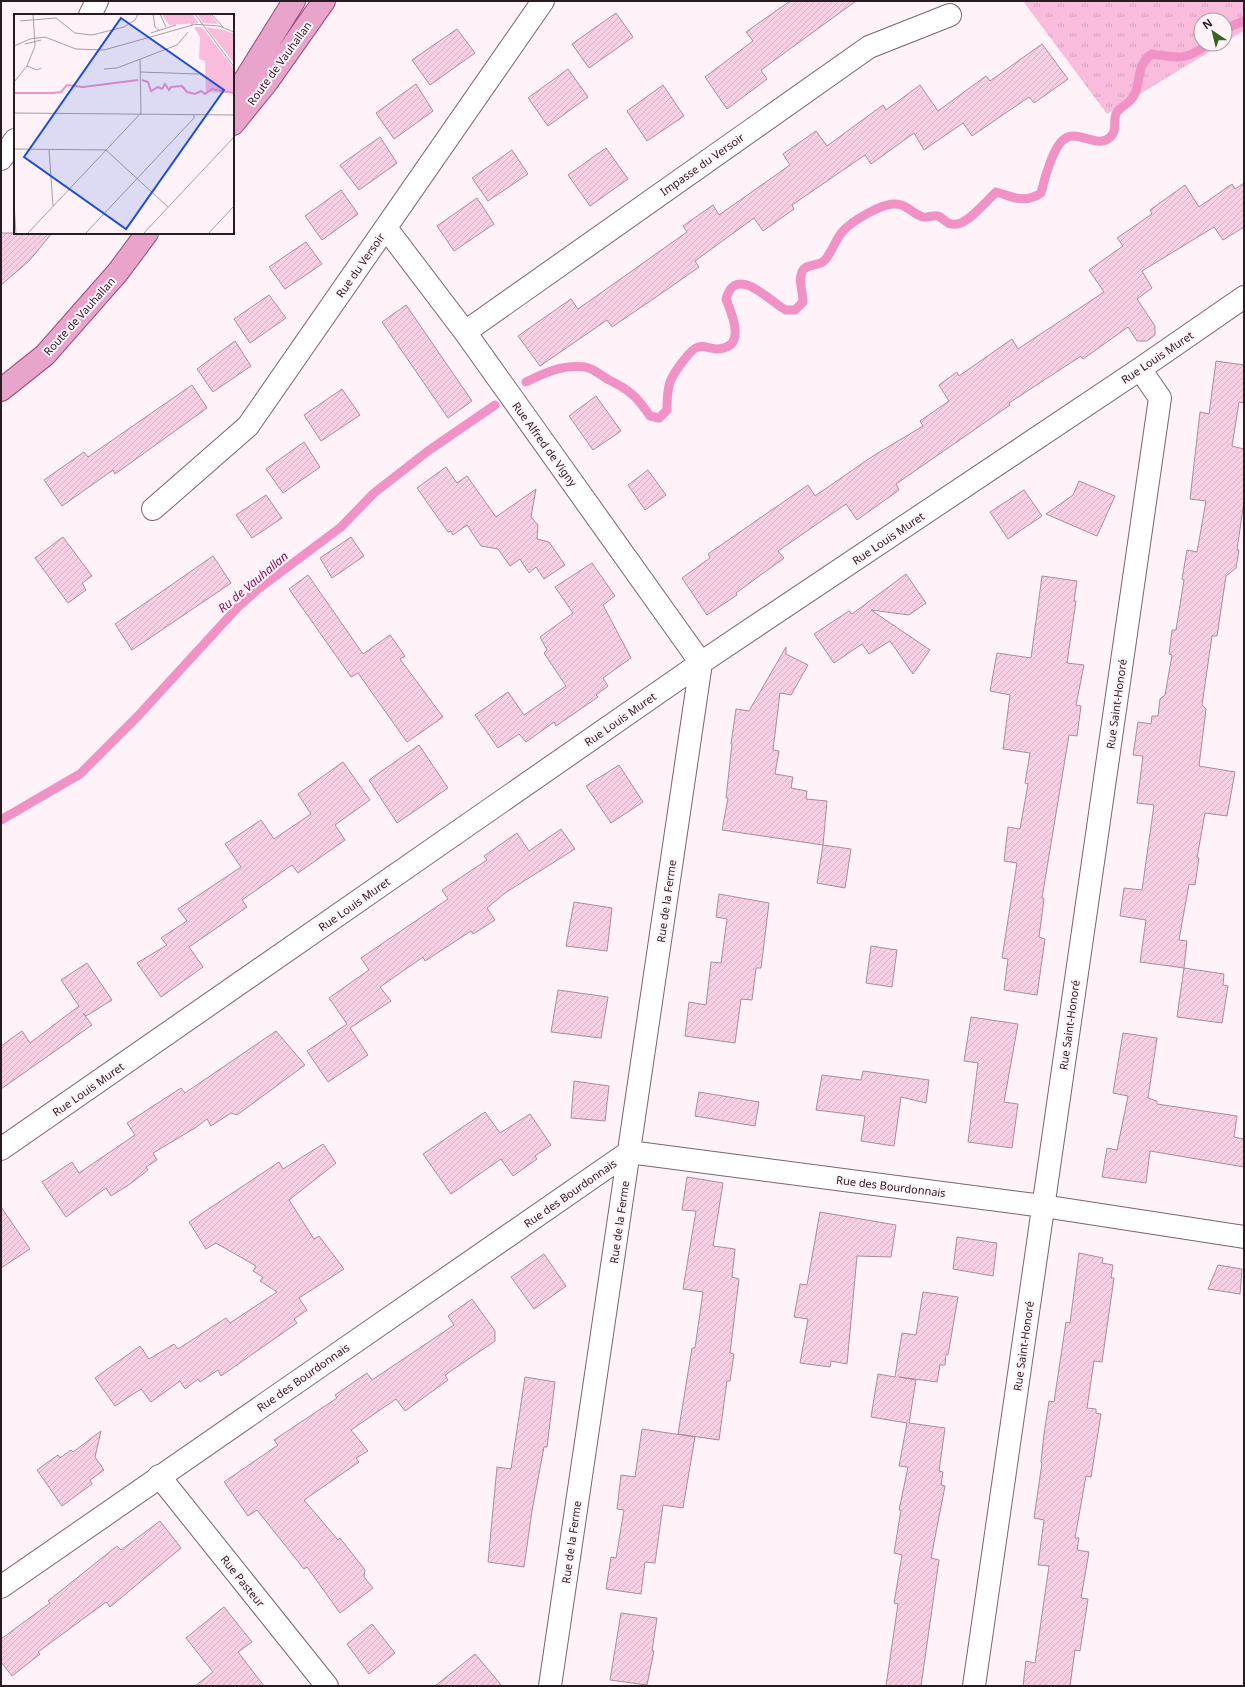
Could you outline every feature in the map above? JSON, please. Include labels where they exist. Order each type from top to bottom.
[{"type":"main road","points":[[275,30],[278,1]]},
{"type":"main road","name":"Route de Vauhallan","points":[[234,97],[294,1]]},
{"type":"main road","name":"Route de Vauhallan","points":[[234,123],[268,82],[324,1]]},
{"type":"main road","name":"Route de Vauhallan","points":[[1,390],[45,355],[118,272],[146,234]]},
{"type":"street","points":[[90,14],[97,1]]},
{"type":"street","name":"Rue du Versoir","points":[[153,509],[248,426],[543,1]]},
{"type":"street","name":"Impasse du Versoir","points":[[465,332],[869,46],[950,15]]},
{"type":"street","points":[[1,159],[14,141]]},
{"type":"street","name":"Rue Alfred de Vigny","points":[[386,228],[465,332],[701,663]]},
{"type":"street","name":"Rue Louis Muret","points":[[1,1149],[701,663],[1140,369],[1244,297]]},
{"type":"street","name":"Rue Saint-Honoré","points":[[974,1686],[1160,398],[1140,369]]},
{"type":"street","name":"Rue de la Ferme","points":[[550,1686],[701,663]]},
{"type":"street","name":"Rue des Bourdonnais","points":[[1,1586],[629,1152],[1044,1206],[1244,1237]]},
{"type":"street","name":"Rue Pasteur","points":[[159,1476],[327,1686]]},
{"type":"green space","points":[[1023,1],[1244,1],[1244,31],[1233,37],[1233,12],[1193,12],[1193,52],[1209,52],[1107,114]]},
{"type":"building","points":[[790,1],[856,1],[761,70],[767,79],[727,109],[705,77],[753,41],[746,32]]},
{"type":"building","points":[[616,13],[633,37],[589,68],[572,44]]},
{"type":"building","points":[[457,29],[475,53],[430,85],[412,60]]},
{"type":"building","points":[[1042,44],[1068,79],[1034,103],[1029,97],[972,136],[963,123],[924,150],[914,133],[871,164],[865,155],[792,205],[794,209],[763,231],[754,218],[695,261],[699,267],[662,293],[612,327],[607,320],[540,366],[518,336],[571,299],[578,309],[687,232],[683,226],[713,205],[719,215],[790,165],[783,154],[816,131],[827,146],[883,105],[886,110],[920,85],[938,111],[986,76],[990,81]]},
{"type":"building","points":[[568,69],[588,97],[548,126],[528,98]]},
{"type":"building","points":[[416,84],[433,111],[394,139],[376,113]]},
{"type":"building","points":[[663,85],[684,116],[647,141],[627,111]]},
{"type":"building","points":[[380,137],[397,163],[359,190],[340,165]]},
{"type":"building","points":[[606,148],[628,179],[590,206],[568,175]]},
{"type":"building","points":[[512,150],[528,174],[488,201],[472,178]]},
{"type":"building","points":[[1244,183],[1244,227],[1223,240],[1214,227],[1142,271],[1152,288],[1137,299],[1155,326],[1155,335],[1147,341],[1137,341],[1128,327],[1083,359],[1081,356],[1009,403],[1010,405],[896,484],[899,490],[857,520],[846,504],[778,551],[784,558],[736,593],[737,595],[707,615],[682,578],[710,558],[708,554],[808,485],[815,496],[873,456],[923,426],[920,421],[949,401],[939,385],[957,372],[959,376],[1012,339],[1018,349],[1104,292],[1089,270],[1123,246],[1117,238],[1152,214],[1150,210],[1185,185],[1199,207],[1232,184],[1235,189]]},
{"type":"building","points":[[341,190],[358,214],[322,240],[305,216]]},
{"type":"building","points":[[477,198],[494,224],[454,251],[437,226]]},
{"type":"building","points":[[1,233],[51,234],[29,261],[1,285]]},
{"type":"building","points":[[306,242],[322,264],[285,289],[269,267]]},
{"type":"building","points":[[269,295],[286,318],[250,343],[234,319]]},
{"type":"building","points":[[406,305],[472,401],[448,418],[382,322]]},
{"type":"building","points":[[235,341],[251,366],[213,392],[197,369]]},
{"type":"building","points":[[1216,361],[1244,365],[1244,403],[1239,402],[1232,446],[1244,449],[1244,501],[1236,568],[1226,576],[1217,636],[1212,636],[1202,705],[1206,709],[1199,766],[1235,772],[1227,816],[1205,813],[1197,858],[1199,858],[1195,885],[1189,884],[1179,940],[1187,941],[1184,968],[1140,962],[1146,920],[1120,916],[1124,888],[1142,890],[1154,805],[1137,803],[1143,756],[1133,755],[1138,722],[1151,724],[1152,716],[1158,716],[1160,699],[1165,695],[1172,655],[1169,654],[1172,630],[1176,630],[1187,550],[1197,552],[1206,501],[1190,499],[1200,412],[1209,414]]},
{"type":"building","points":[[192,385],[207,408],[115,474],[113,470],[62,506],[44,480],[84,452],[88,457]]},
{"type":"building","points":[[342,389],[360,415],[321,441],[304,415]]},
{"type":"building","points":[[596,396],[621,431],[593,450],[569,416]]},
{"type":"building","points":[[304,442],[320,467],[283,493],[266,469]]},
{"type":"building","points":[[446,467],[457,483],[467,476],[496,517],[536,489],[531,517],[538,525],[537,539],[549,542],[565,565],[544,579],[536,567],[529,573],[520,559],[510,566],[498,549],[481,546],[467,525],[453,535],[451,531],[448,532],[417,488]]},
{"type":"building","points":[[648,470],[666,495],[645,510],[628,485]]},
{"type":"building","points":[[1079,481],[1115,496],[1097,536],[1046,514],[1073,495]]},
{"type":"building","points":[[1024,490],[1042,516],[1008,539],[990,512]]},
{"type":"building","points":[[266,495],[282,518],[252,538],[236,515]]},
{"type":"building","points":[[63,537],[92,576],[82,583],[86,590],[68,603],[35,558]]},
{"type":"building","points":[[351,537],[364,556],[332,578],[320,558]]},
{"type":"building","points":[[213,556],[231,583],[132,650],[115,624]]},
{"type":"building","points":[[592,563],[615,596],[603,605],[631,658],[603,678],[608,686],[596,695],[598,697],[556,726],[554,722],[526,742],[519,734],[498,748],[475,715],[508,692],[524,715],[566,686],[544,653],[547,650],[540,637],[573,613],[555,587]]},
{"type":"building","points":[[906,574],[926,603],[909,615],[871,610],[930,650],[913,674],[890,641],[869,654],[862,644],[834,663],[814,634],[849,611],[852,614]]},
{"type":"building","points":[[308,575],[363,654],[390,635],[405,656],[400,659],[443,717],[407,742],[358,673],[351,677],[289,589]]},
{"type":"building","points":[[1042,576],[1077,581],[1074,601],[1076,601],[1067,663],[1084,665],[1076,705],[1081,706],[1077,736],[1069,735],[1042,898],[1044,899],[1039,937],[1045,939],[1037,995],[1004,990],[1008,959],[1002,958],[1017,863],[1004,861],[1008,827],[1020,829],[1028,784],[1025,783],[1030,753],[1003,749],[1010,695],[990,691],[997,653],[1031,658]]},
{"type":"building","points":[[786,647],[786,654],[808,665],[791,695],[780,693],[773,750],[779,751],[775,774],[793,777],[791,788],[807,791],[806,799],[827,801],[823,845],[722,830],[728,798],[726,798],[736,709],[749,711]]},
{"type":"building","points":[[419,745],[448,788],[397,823],[369,780]]},
{"type":"building","points":[[343,762],[370,800],[335,825],[345,840],[298,873],[292,865],[242,900],[247,907],[189,947],[203,967],[161,997],[137,963],[167,945],[161,938],[187,921],[178,909],[241,867],[225,844],[261,820],[274,839],[311,814],[298,794]]},
{"type":"building","points":[[619,765],[643,802],[611,823],[586,786]]},
{"type":"building","points":[[561,829],[575,849],[505,893],[487,908],[495,920],[473,934],[471,931],[425,961],[423,957],[380,987],[391,1001],[350,1028],[368,1055],[328,1082],[307,1051],[347,1024],[329,998],[369,970],[361,958],[448,899],[442,890],[487,860],[484,856],[517,833],[529,851]]},
{"type":"building","points":[[823,845],[851,849],[845,888],[817,883]]},
{"type":"building","points":[[719,894],[769,903],[761,968],[756,968],[752,1000],[741,999],[735,1043],[685,1036],[689,1002],[706,1005],[711,962],[721,963],[727,919],[716,917]]},
{"type":"building","points":[[574,902],[612,908],[607,951],[566,946]]},
{"type":"building","points":[[871,946],[897,950],[892,987],[866,983]]},
{"type":"building","points":[[87,963],[112,1000],[86,1016],[83,1013],[92,1025],[1,1089],[1,1046],[22,1031],[30,1043],[79,1006],[61,980]]},
{"type":"building","points":[[1184,968],[1224,974],[1223,985],[1228,986],[1222,1023],[1177,1017]]},
{"type":"building","points":[[558,990],[608,997],[601,1038],[551,1032]]},
{"type":"building","points":[[971,1017],[1018,1024],[1004,1102],[1018,1104],[1012,1148],[968,1142],[978,1063],[964,1061]]},
{"type":"building","points":[[276,1031],[305,1065],[237,1115],[231,1113],[211,1126],[207,1119],[195,1128],[153,1153],[157,1160],[146,1167],[148,1170],[130,1184],[111,1196],[106,1188],[66,1217],[42,1182],[72,1162],[79,1173],[135,1135],[127,1123],[181,1088],[185,1093]]},
{"type":"building","points":[[1123,1033],[1157,1038],[1148,1098],[1157,1101],[1157,1104],[1237,1116],[1234,1137],[1244,1139],[1244,1167],[1150,1151],[1146,1183],[1102,1177],[1107,1148],[1117,1150],[1128,1096],[1113,1093]]},
{"type":"building","points":[[863,1071],[929,1080],[926,1103],[901,1097],[894,1146],[861,1141],[865,1116],[816,1110],[822,1075],[861,1080]]},
{"type":"building","points":[[574,1081],[609,1086],[605,1121],[571,1118]]},
{"type":"building","points":[[699,1092],[759,1102],[755,1126],[695,1116]]},
{"type":"building","points":[[485,1112],[500,1133],[530,1114],[551,1145],[535,1156],[537,1159],[513,1176],[501,1159],[451,1194],[423,1154]]},
{"type":"building","points":[[323,1144],[336,1163],[289,1200],[314,1239],[319,1236],[344,1269],[299,1298],[307,1310],[294,1319],[297,1323],[221,1376],[218,1370],[200,1382],[198,1379],[185,1389],[180,1381],[151,1402],[141,1389],[115,1406],[95,1378],[140,1346],[149,1359],[174,1344],[178,1349],[226,1318],[230,1323],[277,1292],[260,1281],[263,1277],[253,1271],[256,1266],[216,1243],[206,1249],[189,1222],[279,1162],[283,1169]]},
{"type":"building","points":[[687,1177],[723,1183],[713,1246],[735,1249],[732,1277],[739,1279],[730,1353],[734,1354],[730,1381],[727,1381],[719,1440],[678,1434],[692,1348],[695,1348],[703,1292],[683,1289],[696,1211],[682,1210]]},
{"type":"building","points":[[1,1207],[30,1249],[1,1268]]},
{"type":"building","points":[[820,1212],[896,1225],[891,1257],[857,1256],[847,1364],[831,1361],[830,1367],[800,1363],[808,1319],[794,1317],[800,1284],[807,1285]]},
{"type":"building","points":[[957,1237],[997,1243],[993,1276],[953,1269]]},
{"type":"building","points":[[1079,1253],[1103,1258],[1102,1263],[1113,1265],[1111,1278],[1114,1278],[1102,1362],[1094,1361],[1087,1408],[1096,1409],[1096,1413],[1101,1414],[1091,1477],[1086,1476],[1075,1538],[1079,1538],[1077,1550],[1089,1552],[1081,1598],[1088,1599],[1080,1651],[1075,1650],[1070,1686],[1023,1686],[1026,1661],[1035,1663],[1049,1566],[1038,1565],[1044,1520],[1034,1518],[1042,1463],[1044,1434],[1049,1401],[1054,1402],[1066,1322],[1070,1323]]},
{"type":"building","points":[[544,1254],[566,1286],[534,1309],[511,1277]]},
{"type":"building","points":[[1218,1265],[1242,1269],[1240,1294],[1208,1289]]},
{"type":"building","points":[[923,1292],[958,1297],[948,1355],[946,1354],[945,1365],[940,1365],[937,1382],[899,1377],[916,1380],[909,1423],[945,1428],[939,1471],[943,1472],[941,1485],[945,1486],[931,1558],[939,1560],[921,1686],[886,1686],[898,1604],[894,1603],[902,1555],[894,1553],[901,1510],[899,1510],[908,1467],[899,1466],[907,1423],[871,1417],[878,1374],[895,1377],[902,1333],[916,1335]]},
{"type":"building","points":[[472,1299],[495,1331],[495,1341],[445,1375],[448,1380],[405,1411],[396,1399],[351,1430],[368,1451],[356,1458],[359,1462],[304,1500],[338,1540],[340,1538],[365,1570],[364,1577],[373,1588],[340,1613],[307,1567],[304,1569],[257,1510],[248,1516],[224,1482],[278,1445],[274,1440],[337,1398],[335,1395],[367,1373],[372,1380],[454,1325],[448,1316]]},
{"type":"building","points":[[525,1377],[555,1382],[547,1447],[544,1447],[532,1511],[524,1567],[488,1562],[497,1467],[511,1469]]},
{"type":"building","points":[[642,1429],[695,1437],[683,1508],[663,1505],[655,1563],[645,1562],[641,1594],[606,1589],[611,1557],[616,1558],[624,1510],[617,1509],[621,1475],[635,1477]]},
{"type":"building","points":[[101,1431],[95,1457],[104,1470],[90,1480],[92,1484],[62,1506],[37,1470],[58,1455],[60,1458],[71,1450],[73,1452]]},
{"type":"building","points":[[160,1521],[181,1548],[110,1607],[106,1602],[38,1652],[40,1654],[12,1676],[1,1662],[1,1639],[50,1603],[48,1601],[117,1546],[121,1550]]},
{"type":"building","points":[[224,1607],[252,1642],[238,1652],[264,1686],[195,1686],[213,1672],[186,1638]]},
{"type":"building","points":[[621,1613],[657,1618],[652,1651],[654,1651],[647,1685],[610,1680]]},
{"type":"building","points":[[372,1624],[395,1653],[369,1674],[347,1644]]},
{"type":"building","points":[[475,1654],[502,1686],[435,1686]]},
{"type":"waterway","name":"Ru de Vauhallan","points":[[1233,26],[1244,21]]},
{"type":"waterway","name":"Ru de Vauhallan","points":[[526,382],[561,368],[577,366],[585,367],[594,370],[628,391],[637,399],[650,416],[659,418],[667,410],[669,385],[672,378],[682,362],[691,352],[702,346],[716,349],[726,347],[732,343],[735,337],[734,322],[726,299],[731,289],[738,284],[754,288],[786,310],[795,310],[803,302],[800,279],[804,269],[806,267],[819,264],[825,260],[843,231],[873,210],[887,205],[898,204],[923,217],[938,216],[948,223],[957,224],[972,216],[996,192],[1024,199],[1041,193],[1050,162],[1057,147],[1062,141],[1072,136],[1102,141],[1112,135],[1115,129],[1115,117],[1119,110],[1133,97],[1138,85],[1141,69],[1146,59],[1152,54],[1169,57],[1182,57],[1195,52]]},
{"type":"waterway","name":"Ru de Vauhallan","points":[[1,820],[80,774],[137,717],[237,608],[257,590],[341,527],[374,493],[428,451],[495,405]]}]
